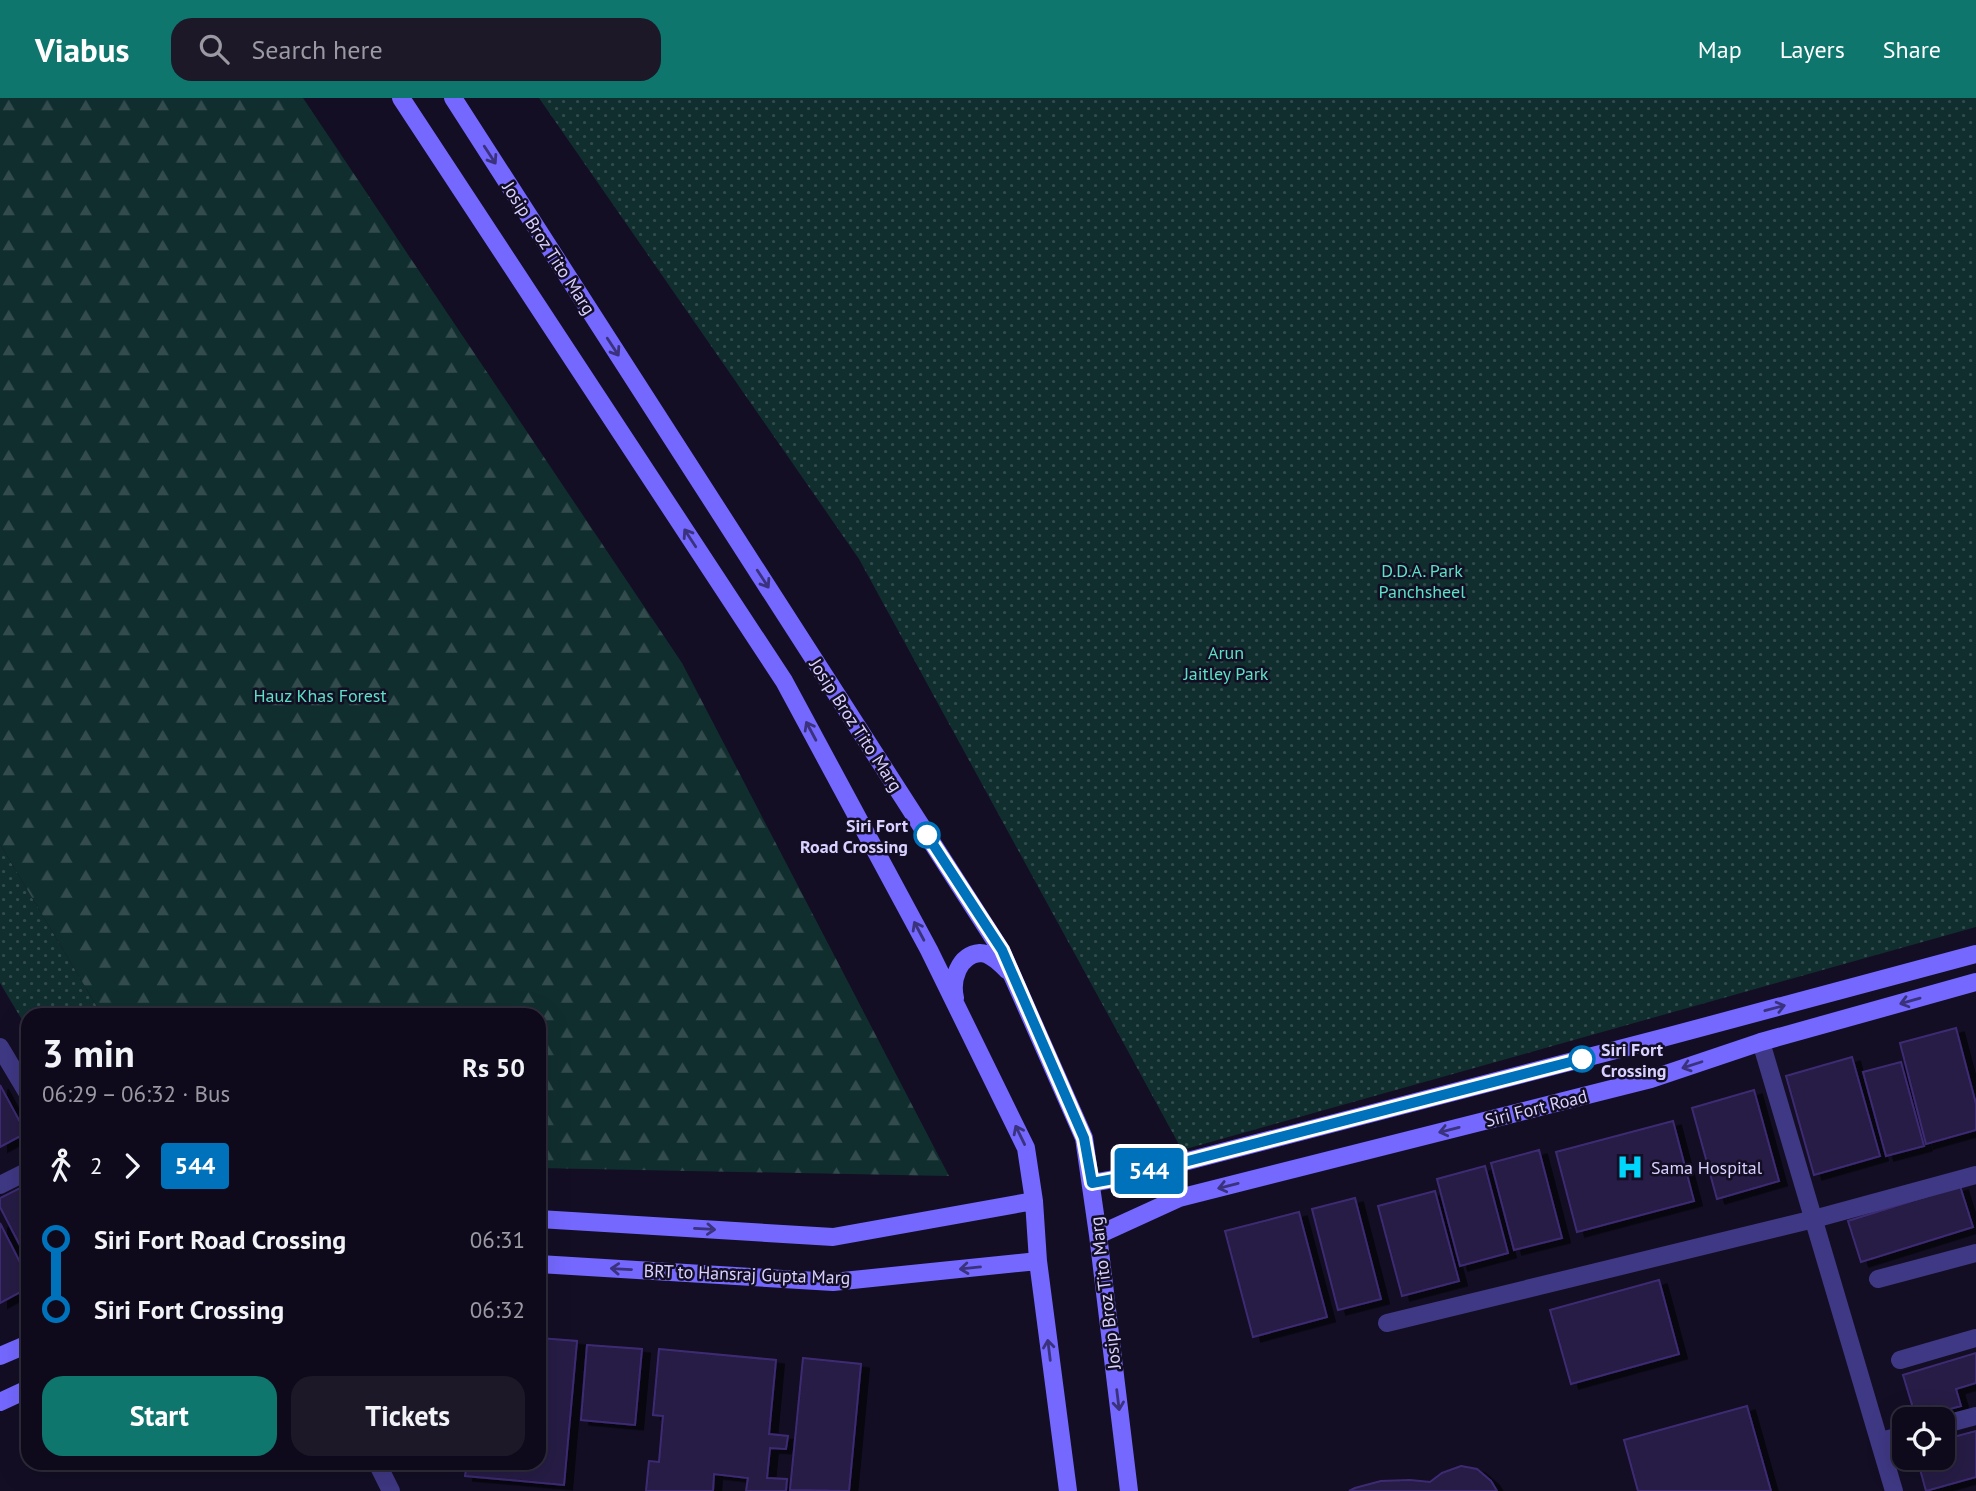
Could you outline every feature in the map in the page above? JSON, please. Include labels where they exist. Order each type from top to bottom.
[{"type":"main road","name":"Josip Broz Tito Marg","points":[[401,98],[784,681],[923,937],[1026,1147],[1068,1491]]},
{"type":"main road","name":"Josip Broz Tito Marg","points":[[453,98],[1002,950],[1084,1138],[1092,1183],[1129,1491]]},
{"type":"main road","points":[[956,1004],[953,989],[955,976],[961,965],[980,953],[999,962],[1014,980]]},
{"type":"main road","name":"Siri Fort Road","points":[[1092,1183],[1196,1159],[1976,954]]},
{"type":"main road","name":"Siri Fort Road","points":[[1098,1235],[1179,1198],[1651,1079],[1761,1042],[1976,982]]},
{"type":"main road","points":[[546,1219],[833,1237],[1034,1201]]},
{"type":"main road","name":"BRT to Hansraj Gupta Marg","points":[[546,1264],[833,1282],[1038,1261]]},
{"type":"main road","points":[[0,1356],[21,1347]]},
{"type":"main road","points":[[0,1402],[21,1392]]},
{"type":"street","points":[[1761,1042],[1894,1491]]},
{"type":"street","points":[[1,1050],[21,1083]]},
{"type":"street","points":[[0,1185],[21,1174]]},
{"type":"street","points":[[1387,1323],[1814,1219],[1976,1175]]},
{"type":"street","points":[[1878,1279],[1976,1252]]},
{"type":"street","points":[[1900,1360],[1976,1338]]},
{"type":"street","points":[[1955,1422],[1976,1416]]},
{"type":"street","points":[[1881,1441],[1892,1438]]},
{"type":"street","points":[[380,1470],[391,1491]]},
{"type":"green space","name":"Hauz Khas Forest","points":[[0,98],[303,98],[682,663],[949,1176],[546,1168],[546,1008],[98,1008],[0,844]]},
{"type":"green space","name":"D.D.A. Park Panchsheel","points":[[539,98],[1976,98],[1976,927],[1182,1150],[859,559]]},
{"type":"green space","points":[[0,844],[98,1008],[21,1008],[21,1018],[0,983]]},
{"type":"building","points":[[1956,1028],[1976,1104],[1976,1130],[1926,1144],[1900,1043]]},
{"type":"building","points":[[1852,1057],[1880,1156],[1814,1175],[1786,1076]]},
{"type":"building","points":[[1901,1062],[1924,1146],[1886,1156],[1863,1072]]},
{"type":"building","points":[[0,1085],[21,1124],[21,1136],[0,1147]]},
{"type":"building","points":[[1754,1090],[1779,1181],[1717,1199],[1692,1108]]},
{"type":"building","points":[[1673,1121],[1694,1201],[1577,1232],[1556,1152]]},
{"type":"building","points":[[1539,1150],[1562,1238],[1514,1250],[1491,1163]]},
{"type":"building","points":[[1485,1166],[1508,1253],[1460,1266],[1437,1179]]},
{"type":"building","points":[[1960,1186],[1973,1227],[1861,1262],[1848,1221]]},
{"type":"building","points":[[21,1188],[21,1248],[0,1207],[0,1198]]},
{"type":"building","points":[[1435,1191],[1459,1281],[1402,1296],[1378,1206]]},
{"type":"building","points":[[1355,1198],[1381,1299],[1338,1310],[1312,1209]]},
{"type":"building","points":[[1299,1212],[1327,1317],[1253,1337],[1225,1231]]},
{"type":"building","points":[[0,1223],[21,1264],[21,1292],[0,1303]]},
{"type":"building","points":[[1659,1280],[1679,1354],[1571,1384],[1550,1310]]},
{"type":"building","points":[[546,1339],[577,1341],[564,1485],[465,1476],[466,1470],[546,1470]]},
{"type":"building","points":[[587,1345],[642,1349],[635,1425],[581,1420]]},
{"type":"building","points":[[659,1349],[776,1360],[769,1434],[788,1436],[786,1449],[770,1448],[767,1478],[787,1479],[786,1491],[746,1491],[748,1478],[714,1474],[713,1491],[646,1491],[649,1461],[659,1462],[663,1416],[653,1415]]},
{"type":"building","points":[[1976,1353],[1976,1383],[1956,1389],[1961,1406],[1913,1407],[1903,1375]]},
{"type":"building","points":[[803,1358],[861,1364],[849,1491],[790,1490]]},
{"type":"building","points":[[1747,1406],[1771,1491],[1638,1491],[1624,1440]]},
{"type":"building","points":[[1976,1431],[1976,1477],[1926,1491],[1920,1470],[1955,1470],[1955,1437]]},
{"type":"building","points":[[1461,1466],[1477,1469],[1491,1481],[1497,1491],[1349,1491],[1381,1481],[1430,1482],[1442,1473]]},
{"type":"bus line","name":"544","points":[[927,835],[1002,950],[1084,1138],[1092,1183],[1130,1176],[1582,1059]]},
{"type":"place","name":"Siri Fort Road Crossing","points":[[927,835]]},
{"type":"place","name":"Siri Fort Crossing","points":[[1582,1059]]},
{"type":"place","name":"Sama Hospital","points":[[1630,1167]]},
{"type":"park label","name":"Arun Jaitley Park","points":[[1226,662]]}]
